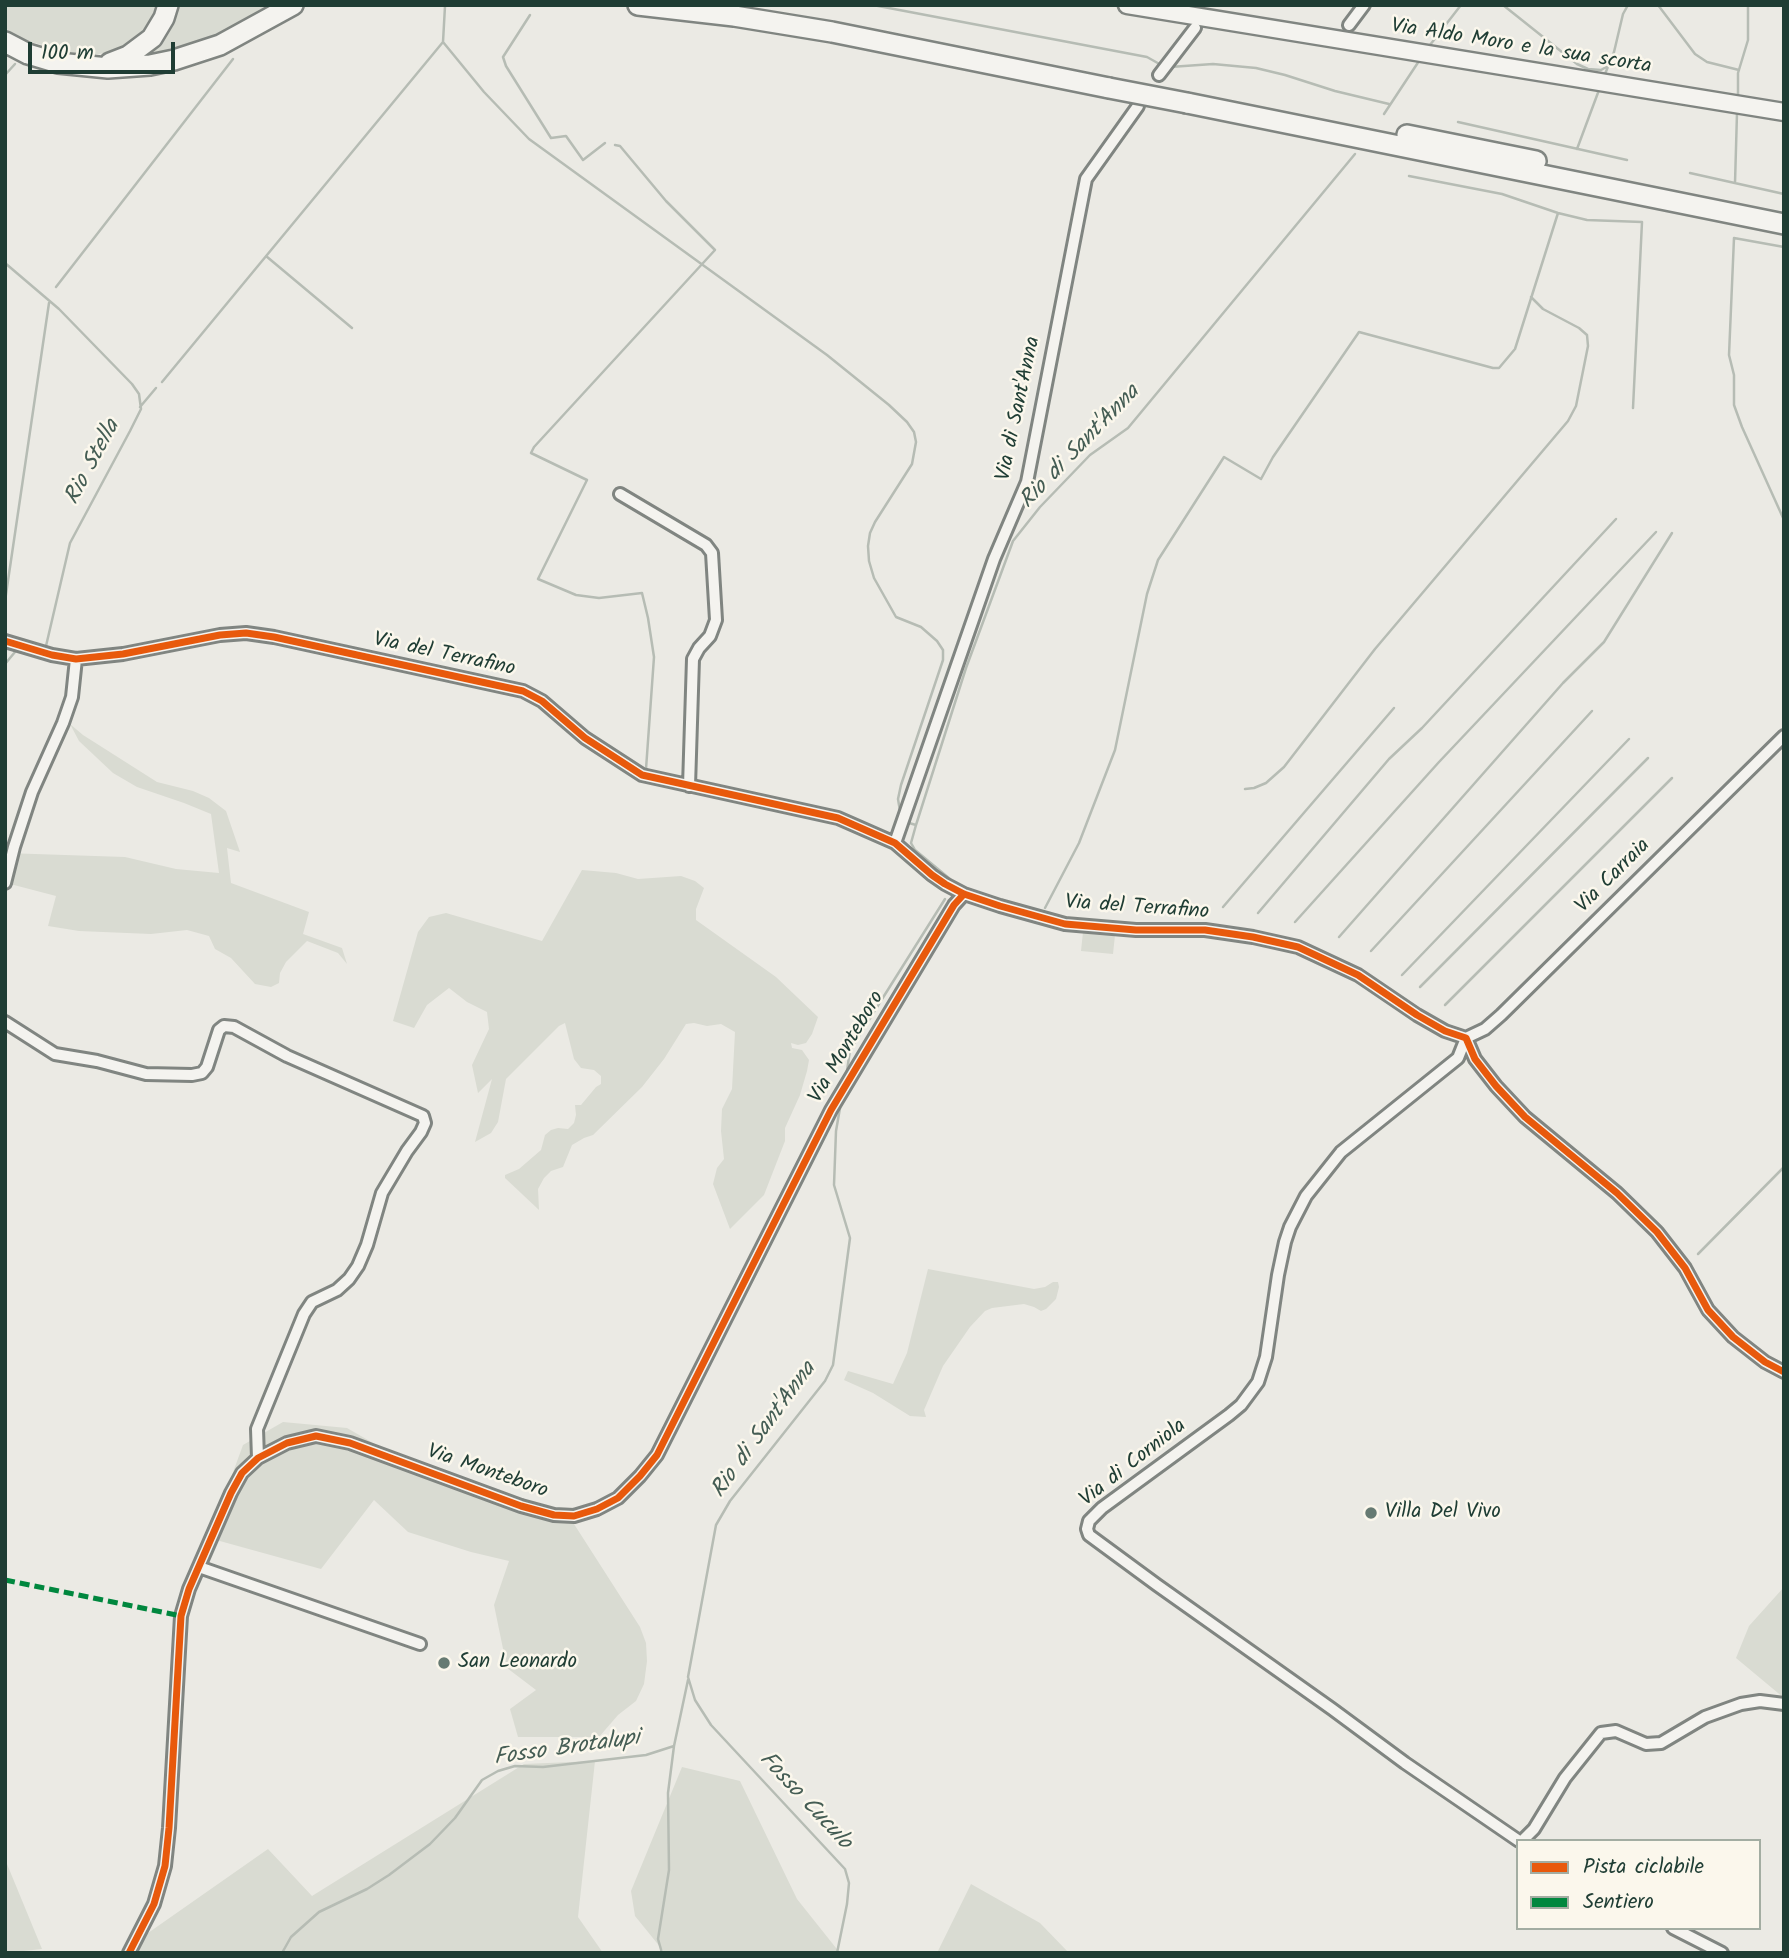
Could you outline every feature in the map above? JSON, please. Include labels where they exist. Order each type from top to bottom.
[{"type":"highway","points":[[86,66],[118,61],[138,51],[156,32],[168,5]]},
{"type":"highway","points":[[5,42],[42,59],[86,66],[108,68],[150,65],[196,53],[235,38],[293,5]]},
{"type":"highway","points":[[638,5],[734,16],[1111,82],[1784,211]]},
{"type":"highway","points":[[744,5],[864,25],[1111,82]]},
{"type":"highway","points":[[1188,97],[1784,224]]},
{"type":"main road","name":"Via Aldo Moro e la sua scorta","points":[[1127,5],[1784,111]]},
{"type":"street","points":[[1349,25],[1364,5]]},
{"type":"street","points":[[1163,69],[1195,28]]},
{"type":"street","name":"Via di Sant'Anna","points":[[895,844],[994,559],[1027,482],[1086,179],[1138,106]]},
{"type":"street","points":[[620,494],[706,545],[712,553],[716,620],[710,636],[693,659],[689,786]]},
{"type":"street","name":"Via del Terrafino","points":[[5,641],[76,659],[123,654],[220,635],[246,633],[523,691],[542,701],[585,738],[642,775],[838,818],[895,844],[932,875],[964,894],[1065,924],[1136,930],[1205,930],[1298,947],[1359,975],[1417,1015],[1446,1031],[1466,1038]]},
{"type":"street","points":[[5,883],[13,847],[72,696],[76,659]]},
{"type":"street","name":"Via Carraia","points":[[1466,1038],[1485,1029],[1501,1015],[1784,736]]},
{"type":"street","name":"Via Monteboro","points":[[129,1953],[154,1904],[165,1866],[181,1616],[189,1589],[242,1474],[258,1458],[287,1443],[316,1436],[350,1443],[521,1506],[554,1515],[574,1516],[597,1509],[618,1498],[657,1455],[831,1110],[954,905],[964,894]]},
{"type":"street","points":[[5,1022],[55,1054],[97,1061],[146,1074],[202,1073],[207,1067],[219,1030],[224,1026],[234,1027],[287,1056],[423,1116],[425,1123],[421,1132],[382,1193],[358,1266],[337,1290],[312,1302],[304,1314],[257,1429],[258,1458]]},
{"type":"street","points":[[1466,1038],[1475,1059],[1525,1117],[1617,1193],[1657,1232],[1685,1268],[1708,1310],[1733,1337],[1765,1362],[1784,1372]]},
{"type":"street","name":"Via di Corniola","points":[[1466,1038],[1458,1058],[1341,1152],[1306,1196],[1285,1242],[1266,1357],[1258,1382],[1241,1405],[1102,1508],[1089,1521],[1087,1529],[1089,1535],[1157,1585],[1405,1763],[1518,1839]]},
{"type":"street","points":[[200,1567],[420,1644]]},
{"type":"street","name":"Via di Corniola","points":[[1523,1839],[1534,1829],[1579,1759],[1601,1732],[1616,1731],[1646,1744],[1661,1743],[1705,1717],[1741,1704],[1760,1701],[1784,1704]]},
{"type":"street","points":[[1677,1930],[1721,1953]]},
{"type":"shaded area","points":[[5,5],[155,5],[153,16],[142,35],[112,52],[85,56],[23,40],[5,28]]},
{"type":"shaded area","points":[[176,5],[271,5],[244,26],[189,49],[136,57]]},
{"type":"shaded area","points":[[70,724],[157,782],[193,791],[209,798],[226,811],[240,852],[227,848],[231,883],[309,912],[303,934],[342,948],[347,964],[338,953],[307,941],[286,962],[280,973],[279,983],[271,987],[255,984],[231,958],[215,949],[209,936],[187,930],[151,934],[79,931],[48,926],[56,896],[5,885],[5,853],[125,857],[176,869],[219,873],[211,814],[137,787],[113,773],[79,741]]},
{"type":"shaded area","points":[[582,870],[616,873],[638,879],[681,876],[695,881],[704,888],[696,909],[696,920],[776,977],[818,1017],[806,1043],[791,1043],[792,1048],[802,1050],[809,1060],[800,1095],[785,1128],[785,1141],[764,1195],[730,1229],[713,1184],[717,1168],[724,1159],[722,1109],[732,1089],[735,1032],[721,1024],[686,1024],[642,1087],[593,1135],[572,1145],[563,1167],[551,1171],[544,1178],[538,1189],[539,1210],[505,1175],[519,1169],[541,1150],[545,1135],[551,1130],[568,1129],[574,1123],[575,1105],[581,1105],[601,1084],[601,1076],[594,1070],[581,1068],[574,1059],[565,1023],[506,1079],[498,1122],[491,1133],[475,1142],[492,1079],[478,1093],[472,1065],[489,1029],[487,1012],[467,1002],[449,988],[427,1005],[414,1028],[393,1021],[418,932],[429,917],[446,913],[542,941]]},
{"type":"shaded area","points":[[1083,932],[1115,935],[1113,954],[1081,951]]},
{"type":"shaded area","points":[[928,1269],[1034,1289],[1053,1282],[1058,1282],[1059,1287],[1056,1299],[1041,1311],[1024,1304],[985,1311],[970,1327],[943,1366],[924,1410],[926,1417],[910,1416],[873,1393],[844,1380],[848,1371],[893,1384],[907,1353]]},
{"type":"shaded area","points":[[283,1422],[347,1428],[380,1447],[550,1520],[564,1520],[574,1524],[640,1627],[646,1643],[644,1684],[636,1701],[618,1715],[599,1737],[518,1737],[510,1709],[536,1690],[507,1668],[494,1605],[509,1561],[408,1532],[374,1500],[321,1569],[209,1538],[243,1445]]},
{"type":"shaded area","points":[[1784,1587],[1784,1698],[1736,1658],[1749,1626]]},
{"type":"shaded area","points":[[595,1761],[578,1917],[603,1953],[134,1953],[138,1940],[268,1849],[312,1896],[524,1764]]},
{"type":"shaded area","points":[[682,1767],[740,1781],[797,1899],[840,1953],[665,1953],[635,1916],[631,1891]]},
{"type":"shaded area","points":[[5,1862],[7,1864],[42,1949],[5,1953]]},
{"type":"shaded area","points":[[971,1884],[1040,1923],[1069,1953],[937,1953]]},
{"type":"waterway","points":[[873,5],[1147,57],[1163,66]]},
{"type":"waterway","name":"Rio di Sant'Anna","points":[[1430,45],[1461,5]]},
{"type":"waterway","points":[[1503,5],[1577,64],[1588,69],[1601,70],[1608,66]]},
{"type":"waterway","points":[[1605,74],[1628,5]]},
{"type":"waterway","points":[[1658,5],[1695,54],[1707,62],[1739,70]]},
{"type":"waterway","points":[[1738,95],[1738,73],[1748,40],[1748,5]]},
{"type":"waterway","points":[[162,382],[443,42],[445,6]]},
{"type":"waterway","points":[[530,15],[503,57],[506,66],[551,138],[566,136],[583,160],[605,143]]},
{"type":"waterway","points":[[443,42],[484,92],[529,139],[827,355],[889,405],[914,432],[916,442],[912,464],[875,522],[868,546],[874,578],[896,617],[921,627],[943,650],[943,660],[901,785],[898,799],[900,811]]},
{"type":"waterway","points":[[56,287],[233,59]]},
{"type":"waterway","name":"Rio di Sant'Anna","points":[[1384,114],[1419,61]]},
{"type":"waterway","points":[[5,75],[15,64]]},
{"type":"waterway","points":[[1170,67],[1213,64],[1256,68],[1389,104]]},
{"type":"waterway","points":[[1577,149],[1599,90]]},
{"type":"waterway","points":[[1735,183],[1737,113]]},
{"type":"waterway","points":[[1458,122],[1627,160]]},
{"type":"waterway","points":[[615,145],[620,146],[666,201],[715,250],[531,453],[587,480],[538,579],[576,595],[599,598],[642,593],[654,657],[646,769]]},
{"type":"waterway","name":"Rio di Sant'Anna","points":[[950,879],[915,850],[911,843],[966,668],[1013,541],[1040,507],[1090,455],[1128,428],[1355,154]]},
{"type":"waterway","points":[[1690,173],[1784,194]]},
{"type":"waterway","points":[[1409,176],[1502,194],[1587,220],[1642,222],[1633,408]]},
{"type":"waterway","points":[[1045,908],[1079,843],[1115,750],[1147,594],[1158,560],[1224,457],[1261,479],[1273,457],[1359,332],[1499,368],[1515,349],[1558,213]]},
{"type":"waterway","points":[[1784,247],[1734,238],[1729,355],[1734,375],[1734,405],[1784,520]]},
{"type":"waterway","points":[[266,256],[352,328]]},
{"type":"waterway","name":"Rio Stella","points":[[5,263],[59,309],[132,384],[139,394],[141,409],[70,543],[46,646]]},
{"type":"waterway","points":[[1245,789],[1266,783],[1284,767],[1375,649],[1568,421],[1576,406],[1588,346],[1587,335],[1543,309],[1531,297]]},
{"type":"waterway","points":[[5,601],[49,303]]},
{"type":"waterway","points":[[140,407],[156,388]]},
{"type":"waterway","points":[[1258,913],[1389,759],[1422,728],[1616,519]]},
{"type":"waterway","points":[[1295,922],[1439,762],[1656,532]]},
{"type":"waterway","points":[[1339,937],[1563,683],[1604,642],[1672,533]]},
{"type":"waterway","name":"Rio Stella","points":[[5,664],[15,652]]},
{"type":"waterway","points":[[1223,907],[1394,708]]},
{"type":"waterway","points":[[1371,951],[1592,711]]},
{"type":"waterway","points":[[1402,975],[1629,739]]},
{"type":"waterway","points":[[1420,987],[1648,758]]},
{"type":"waterway","points":[[1445,1005],[1672,778]]},
{"type":"waterway","name":"Rio di Sant'Anna","points":[[909,823],[916,825]]},
{"type":"waterway","name":"Rio di Sant'Anna","points":[[847,1071],[850,1050],[945,899]]},
{"type":"waterway","name":"Rio di Sant'Anna","points":[[837,1953],[847,1904],[849,1883],[845,1869],[711,1725],[695,1700],[688,1677],[716,1525],[730,1501],[825,1381],[833,1365],[850,1238],[834,1185],[836,1131],[840,1108]]},
{"type":"waterway","points":[[1698,1254],[1784,1167]]},
{"type":"waterway","points":[[662,1953],[658,1939],[669,1870],[668,1793],[674,1746],[688,1680]]},
{"type":"waterway","name":"Fosso Brotalupi","points":[[282,1953],[291,1937],[319,1912],[367,1889],[430,1844],[455,1818],[482,1780],[498,1771],[515,1766],[543,1767],[646,1755],[674,1746]]},
{"type":"marked path","points":[[5,1580],[181,1616]]},
{"type":"cycle path","points":[[5,641],[76,659],[123,654],[220,635],[246,633],[523,691],[542,701],[585,738],[642,775],[838,818],[895,843],[945,884],[964,894],[1000,906],[1065,924],[1136,930],[1205,930],[1298,947],[1358,975],[1417,1015],[1445,1031],[1466,1038],[1475,1059],[1525,1117],[1617,1193],[1657,1232],[1685,1268],[1708,1310],[1733,1337],[1765,1362],[1784,1372]]},
{"type":"cycle path","points":[[129,1953],[154,1904],[165,1866],[181,1616],[189,1589],[242,1473],[258,1458],[287,1443],[316,1436],[350,1443],[521,1506],[554,1515],[574,1516],[597,1509],[618,1498],[657,1455],[831,1110],[954,905],[964,894]]},
{"type":"place","name":"Villa Del Vivo","points":[[1371,1513]]},
{"type":"place","name":"San Leonardo","points":[[444,1663]]},
{"type":"water label","name":"Fosso Cuculo","points":[[804,1802]]}]
